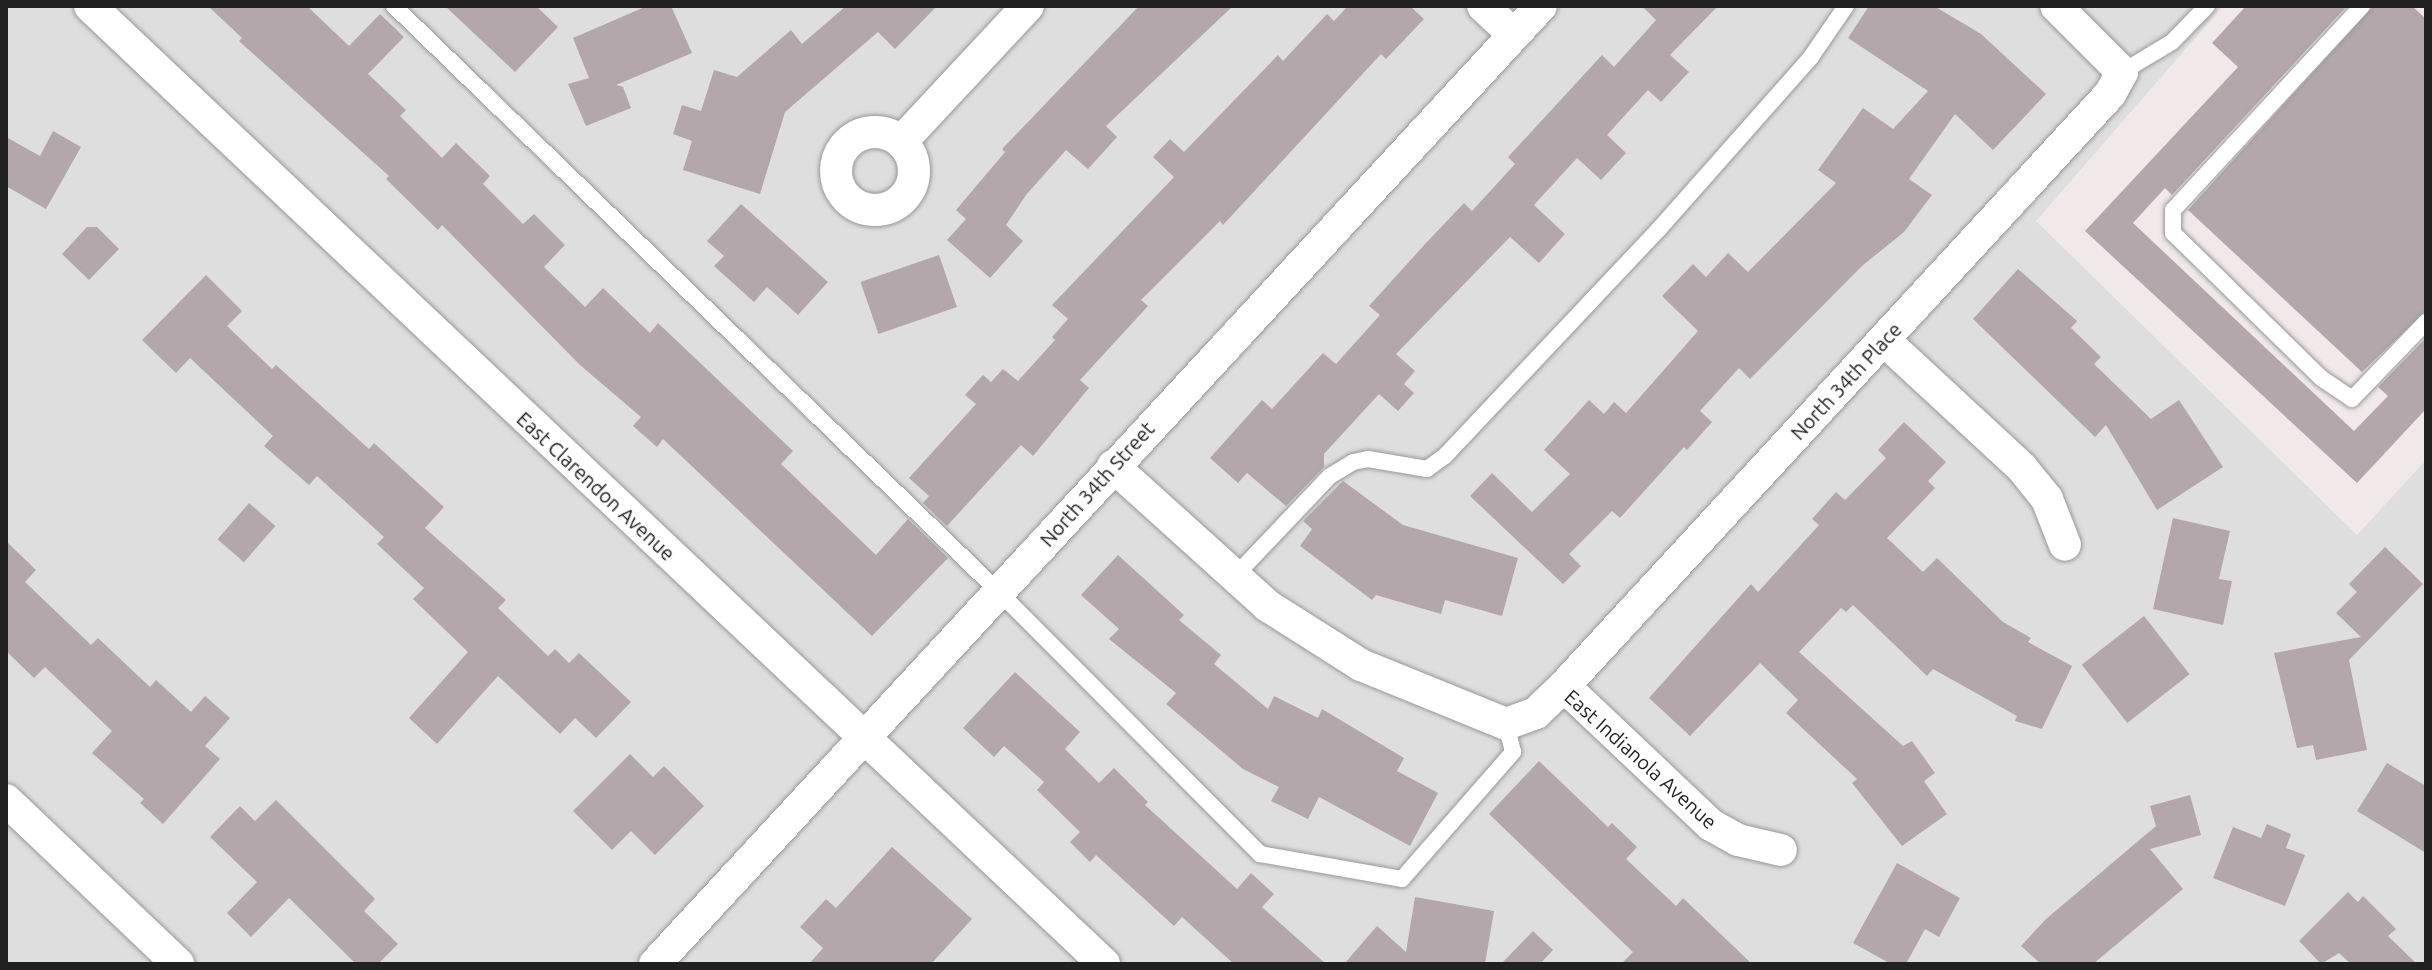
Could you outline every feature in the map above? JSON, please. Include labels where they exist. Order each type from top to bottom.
[{"type":"street","name":"East Clarendon Avenue","points":[[90,6],[1104,964]]},
{"type":"street","points":[[901,142],[1028,6]]},
{"type":"street","points":[[1483,6],[1514,35]]},
{"type":"street","name":"North 34th Street","points":[[655,964],[1541,6]]},
{"type":"street","points":[[2056,6],[2122,72]]},
{"type":"street","name":"North 34th Place","points":[[1564,686],[2110,94],[2122,72]]},
{"type":"street","points":[[1885,341],[2022,468],[2047,499],[2065,545]]},
{"type":"street","points":[[1113,466],[1268,606],[1361,665],[1506,724]]},
{"type":"street","name":"East Indianola Avenue","points":[[1506,724],[1536,713],[1564,686],[1711,825],[1738,840],[1781,850]]},
{"type":"street","points":[[6,800],[178,964]]},
{"type":"lane","points":[[394,6],[999,592],[1260,854],[1402,879],[1513,752],[1506,724]]},
{"type":"lane","points":[[1234,577],[1330,476],[1353,462],[1368,459],[1427,469],[1474,429],[1770,103],[1830,34],[1846,6]]},
{"type":"lane","points":[[2122,72],[2172,42],[2207,6]]},
{"type":"lane","points":[[2362,6],[2173,210],[2173,233],[2321,378],[2352,399],[2426,322]]},
{"type":"shaded area","points":[[6,6],[2223,6],[2036,221],[2357,535],[2426,460],[2426,964],[6,964]]},
{"type":"building","points":[[208,6],[307,6],[349,46],[380,14],[404,37],[368,74],[406,110],[400,116],[442,158],[456,143],[490,176],[483,184],[523,224],[534,214],[565,245],[544,267],[585,307],[603,288],[650,333],[658,323],[793,451],[781,464],[876,555],[908,519],[948,558],[872,636],[663,439],[657,447],[633,426],[641,417],[580,365],[442,225],[438,230],[386,179],[389,176],[239,41],[242,38]]},
{"type":"building","points":[[445,6],[536,6],[558,27],[515,72]]},
{"type":"building","points":[[647,6],[671,6],[692,53],[616,85],[623,87],[631,108],[586,126],[568,84],[589,78],[573,38]]},
{"type":"building","points":[[846,6],[937,6],[895,49],[878,32],[785,112],[760,194],[683,170],[692,141],[673,134],[682,105],[701,111],[714,70],[737,77],[791,30],[802,44]]},
{"type":"building","points":[[1139,6],[1233,6],[1106,126],[1117,137],[1088,169],[1066,150],[1026,195],[1006,225],[1023,241],[990,278],[947,240],[966,219],[956,210],[1005,152],[1002,149]]},
{"type":"building","points":[[1348,6],[1410,6],[1424,19],[1386,59],[1381,54],[1223,225],[1220,221],[1141,300],[1148,306],[1080,380],[1089,388],[1033,456],[1021,445],[947,526],[923,503],[929,496],[909,478],[976,404],[965,395],[983,375],[991,382],[1003,369],[1018,381],[1055,340],[1052,337],[1068,319],[1052,305],[1174,177],[1153,157],[1170,139],[1184,152],[1278,55],[1283,61],[1327,14],[1334,21]]},
{"type":"building","points":[[1642,6],[1718,6],[1670,55],[1689,72],[1661,102],[1648,90],[1607,135],[1626,153],[1601,180],[1577,158],[1534,205],[1565,234],[1539,263],[1510,237],[1396,354],[1415,371],[1404,384],[1414,393],[1398,411],[1379,394],[1324,454],[1324,467],[1286,506],[1247,473],[1238,483],[1210,458],[1262,400],[1272,409],[1323,353],[1336,364],[1380,315],[1369,306],[1426,243],[1464,203],[1472,211],[1515,164],[1508,157],[1602,55],[1614,67],[1656,20]]},
{"type":"building","points":[[1869,6],[1934,6],[1981,34],[2046,94],[1993,150],[1955,114],[1909,179],[1932,195],[1904,232],[1862,266],[1750,379],[1739,368],[1700,411],[1712,422],[1687,450],[1684,447],[1620,518],[1612,511],[1569,554],[1581,566],[1563,584],[1470,496],[1492,473],[1532,512],[1570,474],[1544,450],[1589,400],[1604,414],[1614,402],[1626,413],[1698,331],[1662,296],[1693,264],[1706,277],[1728,253],[1748,272],[1836,183],[1818,170],[1863,108],[1893,129],[1928,91],[1848,38]]},
{"type":"building","points":[[2246,6],[2347,6],[2172,195],[2165,188],[2133,223],[2354,431],[2388,396],[2378,387],[2426,338],[2426,409],[2357,483],[2085,231],[2238,67],[2212,43]]},
{"type":"building","points":[[2373,6],[2412,6],[2426,19],[2426,311],[2362,372],[2188,210]]},
{"type":"building","points":[[53,131],[81,147],[46,209],[6,186],[6,137],[40,156]]},
{"type":"building","points":[[741,204],[828,282],[798,315],[767,287],[754,302],[714,266],[724,256],[707,241]]},
{"type":"building","points":[[87,227],[97,227],[119,249],[89,280],[62,254]]},
{"type":"building","points":[[939,255],[957,307],[878,334],[861,282]]},
{"type":"building","points":[[2018,269],[2077,321],[2071,328],[2101,357],[2094,364],[2151,419],[2179,400],[2223,467],[2157,510],[2106,425],[2095,437],[1973,319]]},
{"type":"building","points":[[206,275],[242,311],[227,326],[272,369],[276,365],[369,449],[374,443],[444,507],[425,528],[506,600],[498,608],[548,656],[555,649],[569,663],[579,653],[631,702],[596,738],[575,718],[560,734],[498,676],[437,744],[409,718],[468,652],[413,599],[424,588],[377,544],[384,537],[317,476],[309,485],[264,446],[273,436],[190,358],[176,373],[142,340]]},
{"type":"building","points":[[1904,422],[1946,462],[1928,481],[1935,488],[1887,538],[1923,572],[1937,558],[2003,622],[2031,638],[2028,642],[2072,666],[2042,729],[2015,721],[2017,716],[1933,669],[1927,676],[1853,605],[1846,612],[1841,608],[1799,652],[1903,746],[1912,741],[1935,773],[1924,781],[1947,814],[1902,846],[1852,783],[1857,779],[1786,713],[1798,700],[1760,663],[1690,736],[1649,698],[1751,584],[1758,592],[1819,525],[1812,519],[1836,492],[1845,500],[1886,458],[1878,450]]},
{"type":"building","points":[[1343,481],[1403,525],[1518,558],[1502,616],[1445,600],[1441,614],[1376,595],[1372,600],[1300,546],[1312,529],[1303,521]]},
{"type":"building","points":[[249,503],[275,526],[244,562],[218,539]]},
{"type":"building","points":[[2173,518],[2230,531],[2219,579],[2232,581],[2223,625],[2153,609]]},
{"type":"building","points":[[6,541],[36,570],[25,582],[91,645],[98,638],[150,687],[156,680],[191,712],[205,696],[230,718],[205,746],[220,759],[163,824],[140,803],[144,799],[92,753],[112,731],[45,667],[34,678],[6,651]]},
{"type":"building","points":[[2385,547],[2423,584],[2349,660],[2367,750],[2316,760],[2313,745],[2297,748],[2274,653],[2361,637],[2336,613],[2357,592],[2349,584]]},
{"type":"building","points":[[1118,555],[1184,615],[1179,620],[1221,655],[1214,664],[1268,709],[1274,696],[1318,718],[1322,709],[1404,758],[1397,771],[1438,793],[1410,846],[1319,797],[1308,819],[1271,801],[1279,787],[1243,769],[1166,704],[1176,693],[1109,639],[1119,629],[1081,595]]},
{"type":"building","points":[[2144,616],[2190,674],[2127,723],[2082,665]]},
{"type":"building","points":[[1015,672],[1080,732],[1065,749],[1099,783],[1114,768],[1148,802],[1145,805],[1237,889],[1251,873],[1274,894],[1262,907],[1326,964],[1234,964],[1182,917],[1174,926],[1096,855],[1090,862],[1070,842],[1080,832],[1037,790],[1044,782],[1004,746],[994,757],[963,728]]},
{"type":"building","points":[[630,754],[653,777],[664,766],[704,806],[655,855],[631,831],[612,850],[573,811]]},
{"type":"building","points":[[1539,761],[1608,827],[1612,823],[1637,847],[1626,859],[1676,906],[1683,898],[1752,964],[1621,964],[1633,952],[1489,814]]},
{"type":"building","points":[[2387,763],[2426,786],[2426,853],[2357,811]]},
{"type":"building","points":[[2190,795],[2201,835],[2150,849],[2183,889],[2093,964],[2041,964],[2021,946],[2046,919],[2156,826],[2150,806]]},
{"type":"building","points":[[276,800],[375,899],[364,911],[398,944],[378,964],[356,964],[289,898],[251,937],[227,913],[257,882],[210,837],[240,806],[255,821]]},
{"type":"building","points":[[2267,824],[2291,834],[2286,848],[2305,855],[2285,906],[2213,878],[2233,827],[2261,838]]},
{"type":"building","points":[[892,847],[972,919],[931,964],[809,964],[823,948],[800,927],[826,899],[836,908]]},
{"type":"building","points":[[1897,863],[1960,898],[1939,937],[1925,929],[1906,964],[1891,964],[1853,943]]},
{"type":"building","points":[[2348,892],[2358,902],[2363,896],[2396,929],[2388,936],[2417,964],[2351,964],[2339,953],[2321,964],[2299,941]]},
{"type":"building","points":[[1415,897],[1494,911],[1485,964],[1344,964],[1377,926],[1406,952]]},
{"type":"building","points":[[1533,931],[1553,950],[1540,964],[1501,964]]}]
